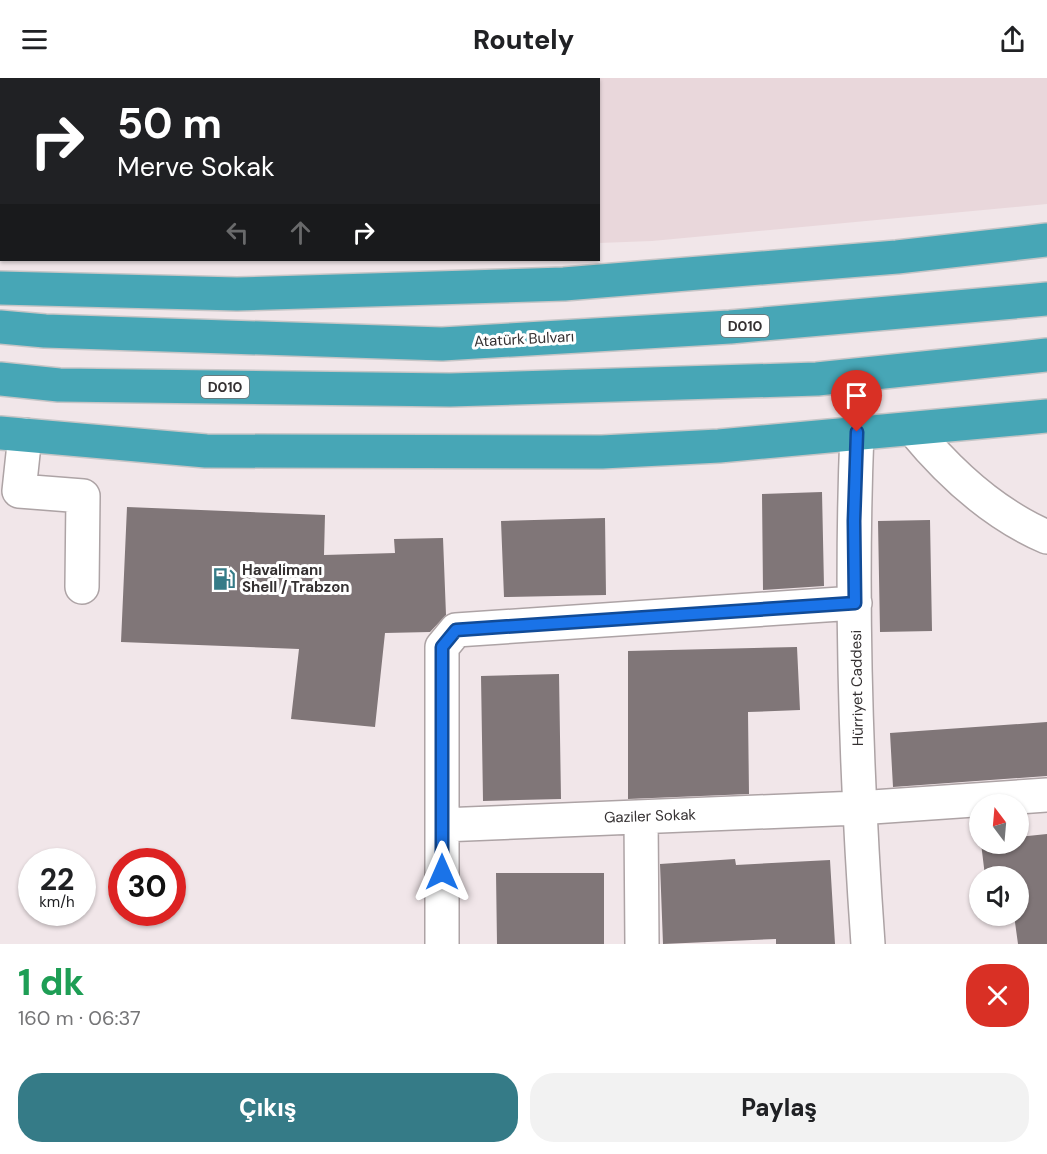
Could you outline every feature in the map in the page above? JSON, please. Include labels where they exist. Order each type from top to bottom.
[{"type":"highway","points":[[0,288],[237,294],[564,284],[897,257],[1047,240]]},
{"type":"highway","name":"Atatürk Bulvarı","points":[[0,327],[45,332],[442,344],[730,327],[1047,299]]},
{"type":"highway","name":"D010","points":[[0,379],[59,385],[450,390],[817,379],[1047,355]]},
{"type":"highway","points":[[12,434],[206,451],[536,453],[719,446],[1047,416]]},
{"type":"street","points":[[913,429],[943,465],[969,489],[1027,529],[1047,537]]},
{"type":"street","name":"Hürriyet Caddesi","points":[[857,432],[854,521],[858,808],[868,944]]},
{"type":"street","points":[[12,434],[19,491],[83,496],[82,587]]},
{"type":"street","points":[[442,944],[442,647],[456,630],[855,603]]},
{"type":"street","name":"Gaziler Sokak","points":[[442,825],[858,808],[1047,795]]},
{"type":"street","points":[[641,817],[642,944]]},
{"type":"shaded area","points":[[600,78],[1047,78],[1047,204],[652,241],[600,243]]},
{"type":"building","points":[[822,492],[824,586],[763,590],[762,494]]},
{"type":"building","points":[[127,507],[325,515],[324,555],[395,553],[394,539],[443,538],[446,615],[430,632],[385,633],[375,727],[291,719],[299,649],[121,642]]},
{"type":"building","points":[[605,518],[606,595],[504,597],[501,521]]},
{"type":"building","points":[[930,520],[932,631],[880,632],[878,521]]},
{"type":"building","points":[[797,647],[800,710],[748,712],[749,794],[628,799],[628,651]]},
{"type":"building","points":[[559,674],[561,799],[483,801],[481,676]]},
{"type":"building","points":[[1047,722],[1047,776],[893,787],[890,733]]},
{"type":"building","points":[[1047,834],[1047,944],[1018,944],[1016,926],[1029,926],[1029,866],[984,866],[982,854],[1029,854],[1029,836]]},
{"type":"building","points":[[735,859],[736,865],[830,860],[835,944],[776,944],[776,939],[663,944],[660,864]]},
{"type":"building","points":[[496,873],[604,873],[604,944],[497,944]]},
{"type":"place","name":"Havalimanı Shell / Trabzon","points":[[224,579]]},
{"type":"route","points":[[442,872],[442,647],[456,630],[855,603],[854,521],[857,432]]}]
